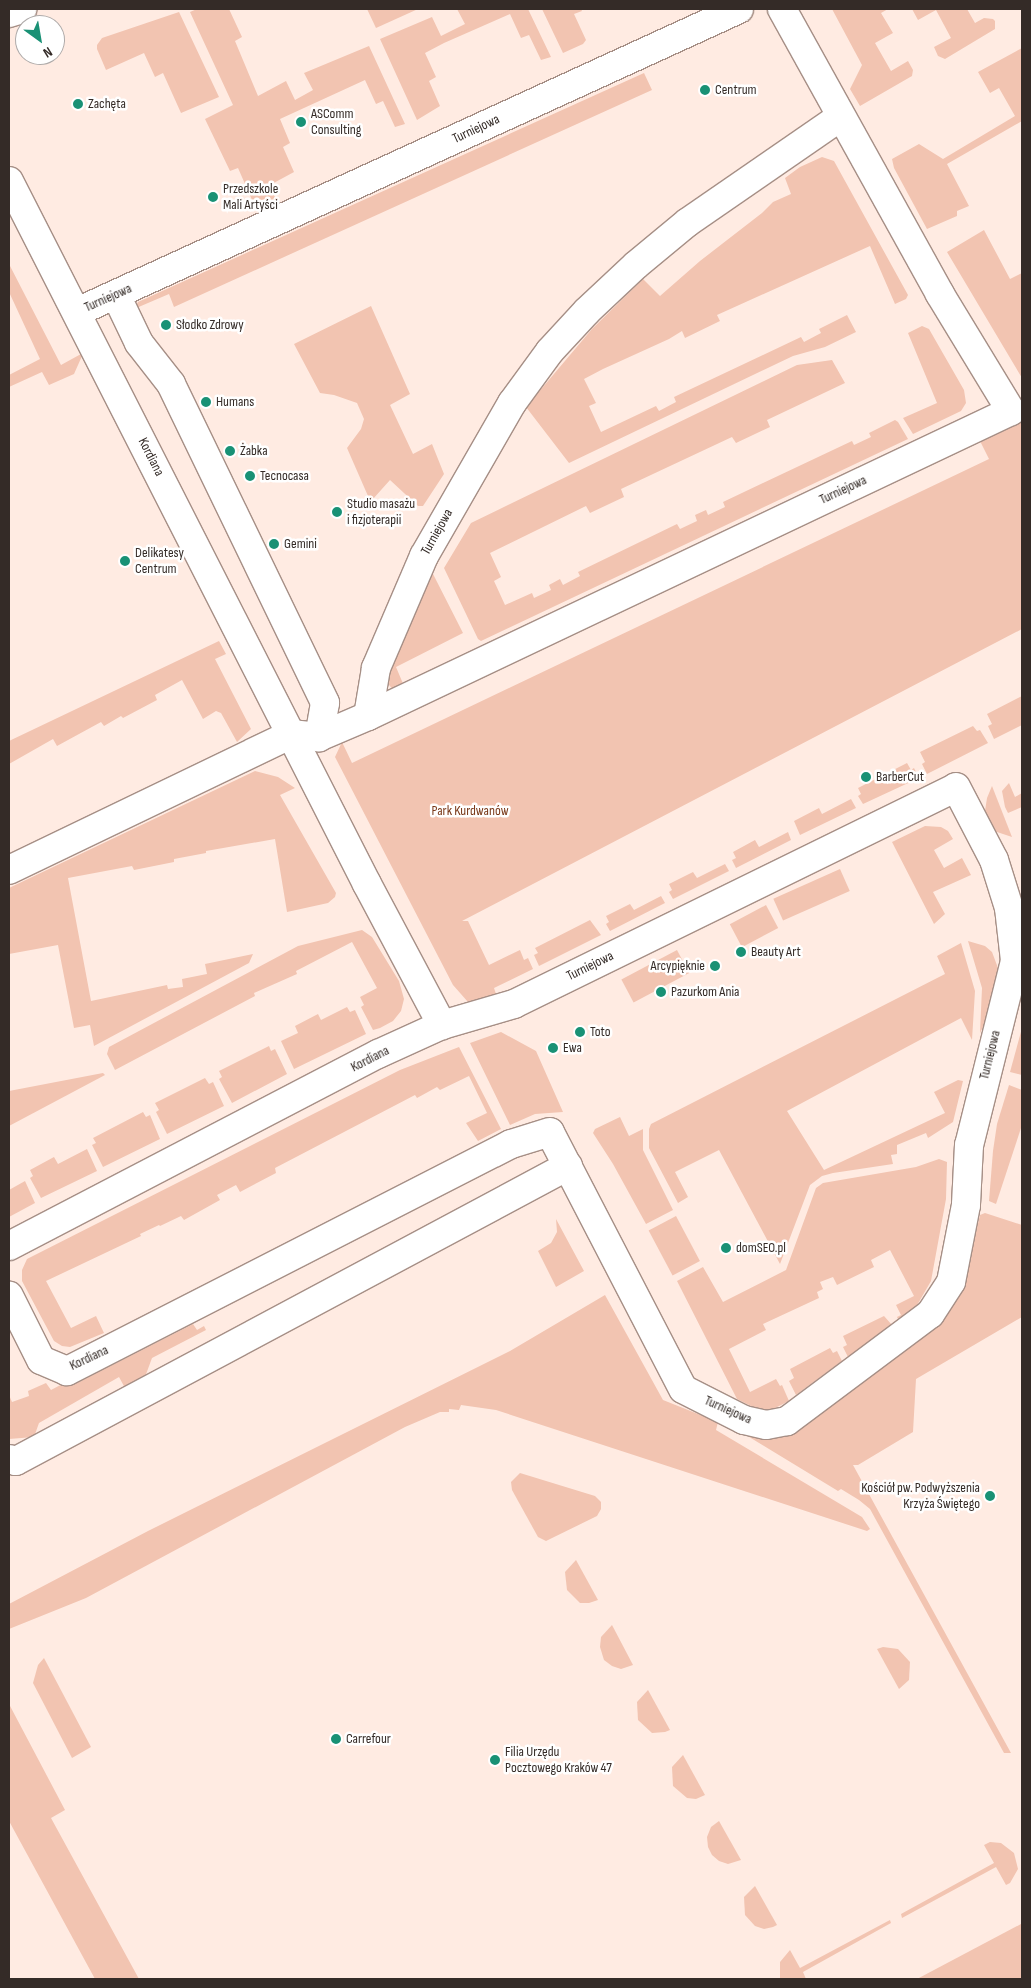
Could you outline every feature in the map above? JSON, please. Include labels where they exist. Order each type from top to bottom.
[{"type":"street","points":[[9,13],[22,9]]},
{"type":"street","name":"Turniejowa","points":[[77,312],[739,9]]},
{"type":"street","name":"Turniejowa","points":[[291,734],[319,737],[368,716],[1011,411],[940,294],[840,117],[782,9]]},
{"type":"street","name":"Turniejowa","points":[[368,716],[376,668],[424,556],[512,403],[550,351],[587,311],[636,265],[688,222],[840,117]]},
{"type":"street","name":"Kordiana","points":[[9,181],[291,734],[442,1024],[378,1054],[9,1246]]},
{"type":"street","points":[[116,294],[140,343],[171,384],[324,703],[319,737]]},
{"type":"street","points":[[9,870],[291,734]]},
{"type":"street","name":"Turniejowa","points":[[442,1024],[514,1004],[956,788],[994,860],[1009,908],[1015,961],[969,1145],[966,1205],[951,1282],[930,1314],[787,1421],[766,1425],[744,1420],[682,1389],[550,1132]]},
{"type":"street","name":"Kordiana","points":[[9,1296],[41,1360],[67,1371],[511,1144],[550,1132]]},
{"type":"street","points":[[9,1459],[16,1461],[568,1166]]},
{"type":"green space","points":[[197,9],[229,9],[242,37],[235,41],[258,96],[286,81],[295,100],[313,90],[304,73],[369,46],[405,124],[395,127],[383,101],[376,104],[365,80],[280,119],[290,143],[283,147],[294,172],[270,185],[276,200],[256,209],[238,168],[230,171],[205,119],[233,105],[190,12]]},
{"type":"green space","points":[[367,9],[418,9],[376,28]]},
{"type":"green space","points":[[457,9],[528,9],[551,57],[541,60],[529,35],[521,38],[510,14],[444,43],[425,53],[436,77],[429,81],[440,106],[417,120],[380,39],[432,17],[441,36],[465,24]]},
{"type":"green space","points":[[542,9],[581,9],[582,11],[574,14],[586,40],[583,44],[563,53]]},
{"type":"green space","points":[[832,9],[888,9],[881,13],[893,33],[875,43],[891,71],[908,61],[913,70],[912,76],[860,106],[850,89],[862,65]]},
{"type":"green space","points":[[912,9],[967,9],[975,23],[984,18],[993,19],[995,21],[995,29],[945,59],[938,56],[934,47],[951,38],[936,10],[918,20]]},
{"type":"green space","points":[[179,12],[219,97],[181,113],[163,73],[155,77],[144,53],[106,70],[97,49],[97,45],[102,38]]},
{"type":"green space","points":[[1022,48],[1022,121],[947,164],[969,206],[957,211],[957,216],[927,229],[894,168],[892,159],[919,144],[943,159],[1015,116],[999,88],[990,93],[978,72]]},
{"type":"green space","points":[[644,73],[652,90],[174,307],[169,294],[134,309],[138,302]]},
{"type":"green space","points":[[822,157],[834,161],[908,295],[906,299],[895,304],[870,246],[717,315],[720,321],[685,338],[682,331],[669,339],[603,369],[584,379],[596,403],[589,406],[601,432],[656,406],[659,411],[676,402],[674,397],[801,337],[804,342],[821,333],[819,329],[847,315],[856,332],[825,347],[793,356],[569,463],[526,407],[592,329],[643,279],[660,296],[773,202],[791,194],[785,178],[800,167]]},
{"type":"green space","points":[[984,230],[1010,279],[1022,273],[1022,378],[947,252]]},
{"type":"green space","points":[[9,264],[61,365],[81,354],[82,356],[74,374],[49,385],[42,372],[9,387],[9,375],[40,359],[9,292]]},
{"type":"green space","points":[[371,306],[410,394],[390,405],[413,454],[432,444],[444,474],[423,506],[418,506],[390,480],[373,499],[368,496],[347,448],[361,429],[364,419],[357,403],[334,395],[320,393],[294,344]]},
{"type":"green space","points":[[922,326],[929,329],[964,390],[966,403],[961,411],[913,434],[903,418],[937,403],[908,333]]},
{"type":"green space","points":[[832,360],[845,383],[767,420],[770,427],[736,443],[732,437],[621,489],[624,497],[590,513],[586,506],[490,553],[501,577],[494,581],[505,605],[532,593],[534,598],[551,590],[549,585],[560,579],[563,585],[580,576],[578,572],[677,524],[680,529],[697,521],[695,515],[706,510],[708,515],[725,507],[723,502],[852,441],[854,445],[871,437],[869,433],[895,420],[908,439],[481,641],[478,639],[444,568],[471,523],[797,365]]},
{"type":"green space","name":"Park Kurdwanów","points":[[1022,417],[1022,629],[462,921],[468,921],[489,965],[520,950],[524,960],[528,958],[533,969],[494,988],[496,994],[485,999],[468,1002],[453,985],[335,757],[342,742],[352,763],[989,459],[979,439]]},
{"type":"green space","points":[[433,574],[463,633],[396,667],[404,686],[394,691],[385,680],[430,575]]},
{"type":"green space","points":[[219,641],[226,654],[215,659],[251,729],[237,742],[221,713],[216,711],[203,719],[182,680],[155,695],[157,700],[123,718],[121,716],[104,726],[101,722],[57,746],[53,739],[9,764],[9,741]]},
{"type":"green space","points":[[1022,696],[1022,725],[994,739],[988,726],[992,724],[987,714]]},
{"type":"green space","points":[[973,726],[977,731],[980,730],[988,743],[927,774],[922,764],[925,762],[920,752]]},
{"type":"green space","points":[[907,763],[911,770],[914,768],[919,778],[863,804],[858,796],[861,794],[858,788]]},
{"type":"green space","points":[[255,771],[278,777],[295,788],[280,795],[336,893],[335,897],[328,903],[287,912],[275,839],[206,851],[206,853],[174,859],[174,862],[134,870],[132,866],[68,878],[91,1001],[167,985],[168,989],[183,987],[182,979],[207,974],[205,964],[253,954],[249,963],[94,1046],[90,1025],[74,1028],[58,945],[9,954],[9,888]]},
{"type":"green space","points":[[1009,783],[1015,797],[1022,793],[1022,807],[1008,813],[1002,791]]},
{"type":"green space","points":[[992,786],[1012,837],[994,831],[988,823],[985,811],[987,798]]},
{"type":"green space","points":[[851,799],[856,808],[800,835],[794,821],[819,808],[822,814]]},
{"type":"green space","points":[[925,826],[941,827],[948,831],[953,839],[934,850],[944,868],[962,858],[971,875],[933,892],[945,914],[934,924],[892,842]]},
{"type":"green space","points":[[788,832],[791,840],[736,868],[732,860],[736,858],[733,852],[755,840],[759,847]]},
{"type":"green space","points":[[725,864],[729,871],[673,899],[669,892],[672,890],[669,884],[693,872],[697,878]]},
{"type":"green space","points":[[840,869],[850,891],[783,921],[773,899]]},
{"type":"green space","points":[[661,896],[665,903],[610,931],[606,924],[609,922],[606,916],[630,904],[634,910]]},
{"type":"green space","points":[[766,905],[778,928],[742,947],[730,924]]},
{"type":"green space","points":[[590,920],[601,935],[539,966],[534,955],[538,953],[535,948]]},
{"type":"green space","points":[[362,930],[372,937],[399,981],[404,999],[401,1011],[393,1021],[373,1030],[361,1007],[364,1005],[360,997],[377,988],[352,942],[296,971],[297,974],[254,993],[255,996],[115,1070],[107,1054],[109,1047],[298,946]]},
{"type":"green space","points":[[968,941],[985,946],[992,952],[998,968],[985,1023],[980,1033],[982,988]]},
{"type":"green space","points":[[961,943],[975,991],[972,1040],[961,1018],[787,1111],[824,1170],[945,1113],[934,1092],[958,1080],[963,1081],[953,1122],[928,1138],[926,1133],[897,1145],[897,1154],[891,1155],[893,1164],[833,1173],[822,1176],[810,1185],[780,1264],[719,1150],[675,1172],[688,1197],[678,1203],[649,1148],[649,1129],[651,1124],[945,974],[937,956]]},
{"type":"green space","points":[[677,950],[689,973],[634,1003],[621,980]]},
{"type":"green space","points":[[347,1007],[350,1012],[355,1010],[366,1034],[294,1069],[281,1041],[298,1033],[295,1026],[318,1014],[321,1020]]},
{"type":"green space","points":[[1022,1028],[1022,1075],[1010,1072]]},
{"type":"green space","points":[[501,1032],[536,1051],[563,1112],[535,1114],[510,1125],[470,1043]]},
{"type":"green space","points":[[269,1046],[271,1051],[275,1049],[287,1074],[232,1103],[219,1079],[222,1077],[219,1071]]},
{"type":"green space","points":[[459,1047],[501,1129],[478,1141],[466,1123],[487,1113],[469,1076],[440,1090],[437,1087],[417,1098],[415,1095],[275,1168],[276,1173],[240,1192],[236,1185],[217,1195],[220,1200],[184,1220],[181,1216],[159,1225],[140,1234],[141,1236],[46,1281],[71,1328],[96,1316],[104,1333],[70,1347],[62,1346],[54,1341],[22,1281],[22,1270],[27,1259],[400,1070]]},
{"type":"green space","points":[[103,1073],[105,1075],[9,1126],[9,1091]]},
{"type":"green space","points":[[205,1078],[209,1084],[213,1082],[224,1106],[167,1134],[156,1112],[159,1110],[155,1103]]},
{"type":"green space","points":[[1009,1085],[1022,1090],[1022,1125],[996,1204],[989,1201],[993,1151],[997,1124]]},
{"type":"green space","points":[[143,1112],[146,1117],[150,1115],[160,1139],[103,1167],[92,1145],[96,1143],[93,1138]]},
{"type":"green space","points":[[620,1117],[629,1136],[643,1129],[643,1150],[673,1210],[646,1224],[613,1164],[593,1133],[595,1129]]},
{"type":"green space","points":[[87,1149],[97,1171],[41,1198],[30,1178],[33,1176],[30,1170],[54,1157],[58,1164]]},
{"type":"green space","points":[[939,1159],[947,1162],[946,1199],[931,1281],[916,1307],[898,1319],[897,1317],[901,1315],[896,1305],[914,1296],[890,1250],[871,1260],[874,1267],[837,1285],[833,1277],[820,1282],[823,1289],[817,1292],[819,1298],[763,1324],[766,1330],[729,1349],[750,1392],[776,1379],[780,1386],[782,1385],[789,1401],[765,1413],[737,1399],[677,1281],[703,1267],[723,1302],[786,1270],[816,1188],[823,1183],[916,1167]]},
{"type":"green space","points":[[25,1181],[35,1203],[9,1217],[9,1190]]},
{"type":"green space","points":[[985,1213],[1022,1225],[1022,1317],[916,1379],[913,1432],[858,1465],[853,1465],[1011,1753],[1004,1753],[870,1509],[841,1489],[838,1491],[741,1432],[747,1429],[773,1438],[787,1436],[917,1339],[949,1311],[963,1287],[980,1215]]},
{"type":"green space","points":[[676,1216],[700,1261],[673,1276],[649,1231]]},
{"type":"green space","points":[[556,1219],[584,1271],[556,1287],[538,1251],[551,1243],[557,1232]]},
{"type":"green space","points":[[605,1295],[663,1400],[718,1422],[716,1430],[862,1517],[870,1529],[867,1531],[496,1410],[461,1405],[459,1410],[449,1409],[449,1412],[440,1412],[405,1427],[86,1598],[9,1629],[9,1604],[148,1531],[510,1351]]},
{"type":"green space","points":[[884,1316],[892,1325],[848,1357],[843,1347],[847,1345],[843,1336]]},
{"type":"green space","points":[[193,1324],[197,1330],[204,1326],[206,1330],[152,1358],[145,1377],[125,1388],[119,1377],[39,1423],[34,1437],[9,1439],[9,1395],[12,1402],[29,1396],[28,1391],[46,1383],[51,1390],[68,1381],[73,1385]]},
{"type":"green space","points":[[830,1348],[833,1353],[837,1351],[842,1361],[796,1395],[789,1381],[794,1378],[790,1369]]},
{"type":"green space","points":[[520,1473],[595,1496],[601,1502],[601,1509],[597,1516],[546,1541],[538,1537],[512,1490],[511,1482]]},
{"type":"green space","points":[[576,1560],[598,1600],[580,1603],[567,1590],[565,1572]]},
{"type":"green space","points":[[612,1625],[633,1665],[621,1669],[612,1666],[604,1660],[600,1647],[601,1637]]},
{"type":"green space","points":[[883,1647],[898,1649],[910,1662],[909,1680],[899,1689],[877,1649]]},
{"type":"green space","points":[[44,1658],[91,1747],[72,1758],[33,1683],[38,1665]]},
{"type":"green space","points":[[648,1690],[670,1730],[652,1733],[638,1720],[637,1702]]},
{"type":"green space","points":[[9,1704],[65,1810],[51,1818],[139,1979],[95,1979],[9,1821]]},
{"type":"green space","points":[[683,1755],[705,1795],[696,1799],[687,1798],[673,1786],[672,1767]]},
{"type":"green space","points":[[719,1821],[741,1860],[728,1864],[719,1861],[712,1855],[708,1847],[707,1837],[711,1827]]},
{"type":"green space","points":[[990,1842],[1001,1843],[1014,1853],[1018,1869],[1010,1883],[1006,1885],[996,1867],[902,1918],[901,1914],[994,1863],[984,1845]]},
{"type":"green space","points":[[755,1886],[777,1925],[773,1927],[764,1929],[755,1926],[745,1915],[744,1897]]},
{"type":"green space","points":[[890,1920],[891,1923],[803,1972],[806,1979],[780,1979],[780,1962],[790,1950],[800,1968]]},
{"type":"green space","points":[[1021,1924],[1022,1979],[917,1979]]},
{"type":"place","name":"Centrum","points":[[705,90]]},
{"type":"place","name":"Zachęta","points":[[78,104]]},
{"type":"place","name":"ASComm Consulting","points":[[301,122]]},
{"type":"place","name":"Przedszkole Mali Artyści","points":[[213,197]]},
{"type":"place","name":"Słodko Zdrowy","points":[[166,325]]},
{"type":"place","name":"Humans","points":[[206,402]]},
{"type":"place","name":"Żabka","points":[[230,451]]},
{"type":"place","name":"Tecnocasa","points":[[250,476]]},
{"type":"place","name":"Studio masażu i fizjoterapii","points":[[337,512]]},
{"type":"place","name":"Gemini","points":[[274,544]]},
{"type":"place","name":"Delikatesy Centrum","points":[[125,561]]},
{"type":"place","name":"BarberCut","points":[[866,777]]},
{"type":"place","name":"Beauty Art","points":[[741,952]]},
{"type":"place","name":"Arcypięknie","points":[[715,966]]},
{"type":"place","name":"Pazurkom Ania","points":[[661,992]]},
{"type":"place","name":"Toto","points":[[580,1032]]},
{"type":"place","name":"Ewa","points":[[553,1048]]},
{"type":"place","name":"domSEO.pl","points":[[726,1248]]},
{"type":"place","name":"Kościół pw. Podwyższenia Krzyża Świętego","points":[[990,1496]]},
{"type":"place","name":"Carrefour","points":[[336,1739]]},
{"type":"place","name":"Filia Urzędu Pocztowego Kraków 47","points":[[495,1760]]}]
